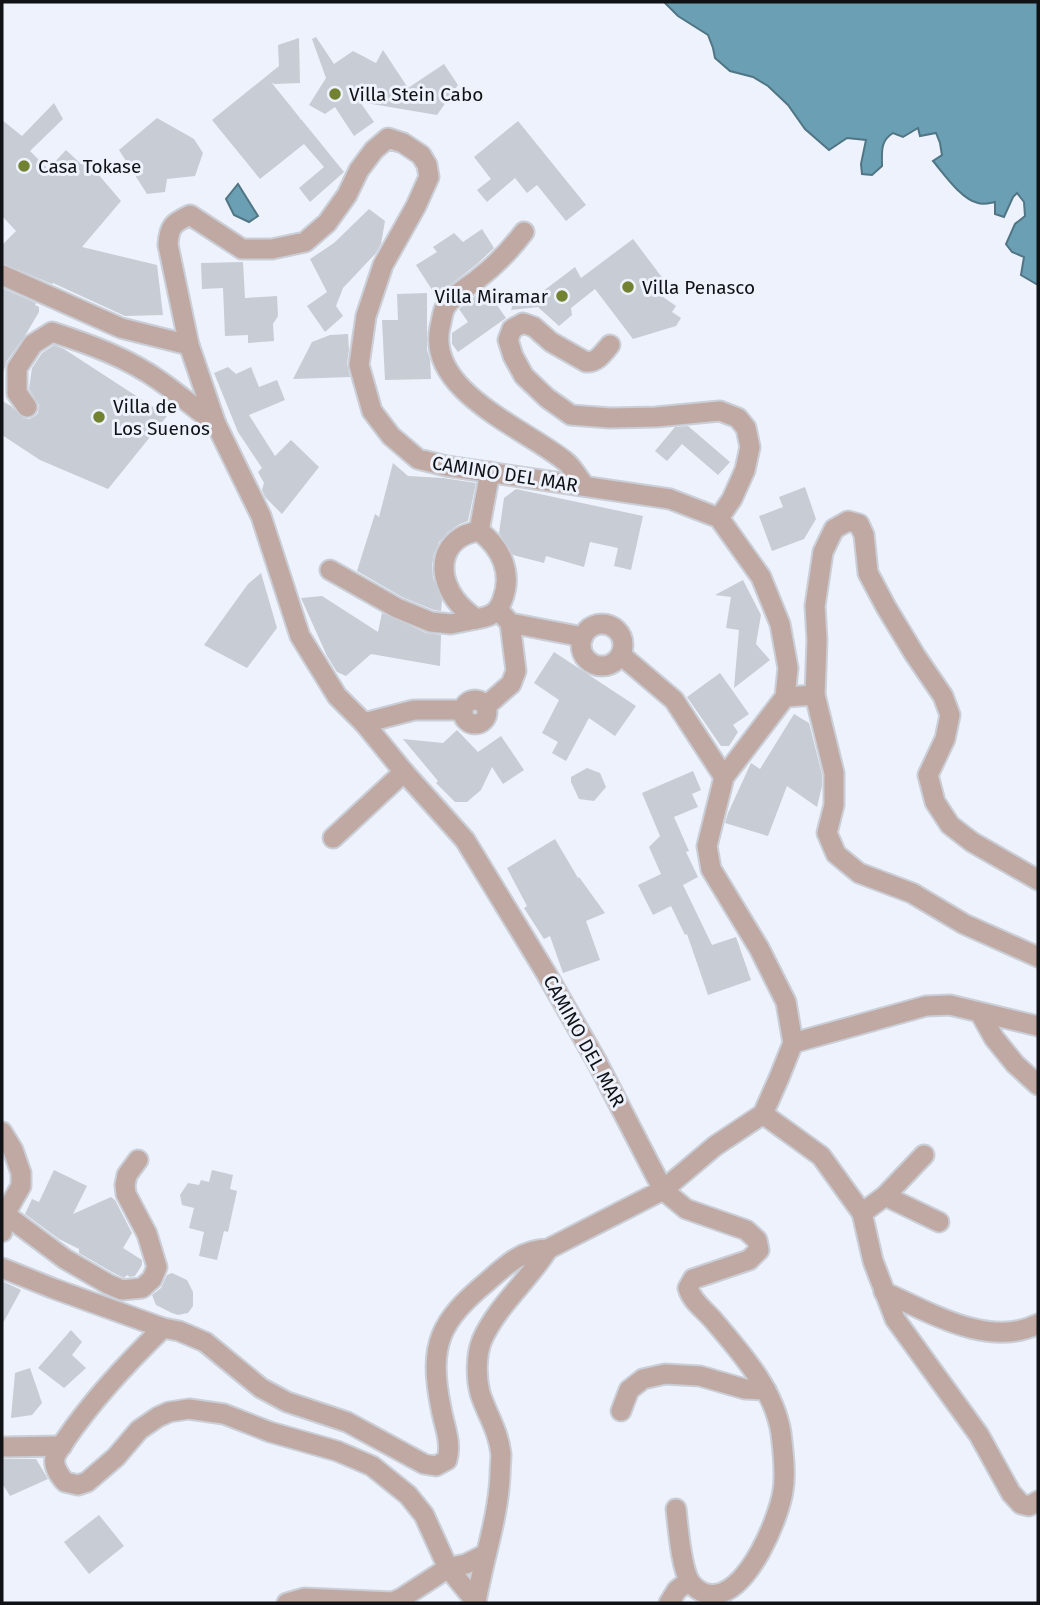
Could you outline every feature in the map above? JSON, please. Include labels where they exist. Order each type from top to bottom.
[{"type":"street","name":"CAMINO DEL MAR","points":[[663,1190],[597,1062],[465,840],[337,696],[300,636],[261,516],[215,424],[189,345],[168,245],[169,230],[177,221],[190,215],[242,249],[272,248],[305,242],[327,223],[374,150],[388,138],[404,143],[421,155],[428,165],[429,177],[383,265],[366,316],[359,365],[372,411],[391,436],[418,459],[446,467],[670,499],[719,518]]},
{"type":"street","points":[[524,232],[502,258],[453,297],[444,309],[438,337],[443,362],[460,387],[482,405],[567,462],[584,486]]},
{"type":"street","points":[[2,275],[121,328],[189,345]]},
{"type":"street","points":[[2,1268],[205,1342],[261,1388],[287,1402],[347,1422],[424,1464],[436,1466],[447,1460],[450,1447],[440,1407],[436,1353],[443,1331],[452,1316],[487,1281],[525,1252],[548,1249],[663,1190],[715,1146],[763,1114],[793,1043],[786,1002],[759,948],[711,869],[706,846],[724,778],[785,697],[788,668],[780,624],[761,577],[719,518],[732,499],[745,470],[750,447],[746,428],[738,418],[720,411],[656,417],[571,415],[547,398],[524,376],[508,340],[512,330],[523,323],[534,327],[551,342],[592,363],[610,345]]},
{"type":"street","points":[[27,407],[17,393],[17,368],[33,344],[52,332],[120,358],[150,374],[215,424]]},
{"type":"street","points":[[480,531],[490,472]]},
{"type":"street","points":[[1038,880],[972,842],[950,825],[935,802],[929,775],[945,739],[950,715],[943,696],[868,573],[864,535],[859,524],[848,522],[834,529],[823,552],[816,606],[815,695],[834,773],[834,805],[827,833],[836,854],[859,873],[912,893],[964,924],[1038,957]]},
{"type":"street","points":[[363,723],[414,710],[463,710],[472,700],[480,701],[486,706],[511,684],[516,671],[504,617],[508,588],[505,569],[498,550],[480,531],[466,533],[454,541],[444,562],[444,575],[453,596],[461,607],[476,619]]},
{"type":"street","points":[[330,570],[397,608],[431,622],[451,624],[504,617],[583,637]]},
{"type":"street","points":[[611,626],[617,630],[623,642],[621,655],[604,666],[590,662],[582,651],[583,637],[592,627],[611,626]]},
{"type":"street","points":[[621,655],[674,700],[724,778]]},
{"type":"street","points":[[785,697],[815,695]]},
{"type":"street","points":[[333,838],[404,772]]},
{"type":"street","points":[[793,1043],[926,1006],[950,1005],[1038,1026]]},
{"type":"street","points":[[981,1013],[1001,1047],[1038,1085]]},
{"type":"street","points":[[763,1114],[821,1156],[862,1213],[873,1261],[895,1319],[979,1434],[1011,1493],[1021,1504],[1029,1506],[1038,1501]]},
{"type":"street","points":[[2,1132],[22,1173],[21,1186],[2,1219],[65,1259],[122,1290],[142,1288],[152,1279],[157,1267],[147,1234],[126,1194],[127,1175],[138,1160]]},
{"type":"street","points":[[862,1213],[885,1196],[924,1155]]},
{"type":"street","points":[[663,1190],[686,1209],[746,1230],[757,1240],[759,1250],[749,1260],[693,1279],[688,1288],[690,1297],[733,1344],[774,1404],[780,1432],[784,1489],[762,1549],[745,1576],[724,1593],[707,1595],[689,1581],[679,1539],[676,1509]]},
{"type":"street","points":[[885,1196],[939,1222]]},
{"type":"street","points":[[476,1603],[497,1511],[501,1455],[495,1427],[480,1392],[477,1364],[481,1342],[501,1310],[530,1276],[548,1249]]},
{"type":"street","points":[[884,1292],[965,1327],[987,1332],[1004,1333],[1038,1324]]},
{"type":"street","points":[[163,1328],[79,1419],[55,1459],[57,1472],[65,1482],[78,1485],[87,1482],[116,1457],[139,1430],[169,1412],[190,1409],[225,1414],[303,1443],[337,1451],[372,1466],[408,1495],[424,1515],[448,1567],[476,1603]]},
{"type":"street","points":[[621,1411],[629,1390],[643,1379],[665,1374],[701,1376],[745,1389],[766,1390]]},
{"type":"street","points":[[2,1447],[62,1446]]},
{"type":"street","points":[[289,1603],[304,1598],[393,1602],[448,1567],[466,1564],[486,1554]]},
{"type":"street","points":[[669,1603],[677,1590],[689,1581]]},
{"type":"water","points":[[664,2],[1038,2],[1038,285],[1021,275],[1024,257],[1012,252],[1006,244],[1015,224],[1025,216],[1024,202],[1017,193],[1004,217],[995,214],[995,202],[980,204],[965,197],[933,161],[942,155],[936,133],[920,136],[918,128],[903,137],[893,133],[889,136],[883,147],[882,166],[872,175],[862,174],[861,164],[866,140],[847,138],[829,150],[805,129],[788,105],[768,86],[753,77],[730,71],[715,58],[708,35],[678,16]]},
{"type":"water","points":[[238,184],[258,216],[249,222],[234,215],[226,199]]},
{"type":"building","points":[[316,37],[334,64],[353,51],[376,63],[383,50],[408,88],[444,64],[458,85],[437,115],[360,102],[374,122],[354,136],[335,107],[325,114],[309,105],[326,78],[312,39]]},
{"type":"building","points":[[299,38],[300,83],[271,82],[344,172],[310,202],[299,188],[324,167],[304,144],[260,179],[212,120],[279,66],[278,45]]},
{"type":"building","points":[[54,103],[63,119],[30,151],[48,169],[66,150],[81,164],[86,160],[121,201],[82,247],[157,265],[163,315],[125,316],[2,263],[2,245],[16,231],[2,216],[2,120],[22,136]]},
{"type":"building","points":[[157,118],[194,139],[203,153],[195,176],[167,179],[165,192],[147,194],[119,150]]},
{"type":"building","points":[[518,121],[586,205],[566,221],[537,185],[527,193],[515,178],[487,202],[477,190],[491,179],[474,157]]},
{"type":"building","points":[[369,209],[385,221],[381,244],[343,288],[336,306],[343,316],[325,332],[307,306],[327,292],[310,259],[334,243]]},
{"type":"building","points":[[482,229],[494,248],[436,296],[416,265],[437,252],[433,247],[454,233],[463,242]]},
{"type":"building","name":"Villa Penasco","points":[[633,239],[667,284],[656,292],[676,306],[672,312],[681,318],[676,326],[633,339],[595,289],[571,308],[572,315],[559,326],[538,307],[511,310],[516,294],[534,298],[575,267],[581,278]]},
{"type":"building","points":[[243,262],[245,298],[277,296],[278,316],[273,324],[274,341],[248,343],[248,335],[225,336],[223,288],[202,289],[201,263]]},
{"type":"building","points":[[2,288],[36,303],[39,312],[7,361],[2,376]]},
{"type":"building","points":[[485,288],[506,318],[458,352],[452,344],[452,333],[468,322],[459,309]]},
{"type":"building","points":[[427,293],[427,350],[431,379],[385,380],[382,320],[398,320],[397,294]]},
{"type":"building","points":[[348,334],[347,364],[350,377],[293,379],[312,342],[330,335]]},
{"type":"building","name":"Villa de Los Suenos","points":[[54,345],[167,416],[108,489],[40,460],[2,435],[2,401],[23,418],[29,419],[38,413],[39,405],[29,389],[32,368],[42,353]]},
{"type":"building","points":[[228,367],[236,374],[251,367],[259,387],[277,380],[285,400],[249,415],[275,456],[291,440],[319,467],[282,514],[265,497],[262,490],[264,483],[258,472],[262,468],[238,432],[214,373]]},
{"type":"building","points":[[688,426],[730,462],[718,475],[682,444],[667,461],[655,451],[675,427]]},
{"type":"building","points":[[393,463],[408,476],[476,483],[468,521],[448,532],[439,542],[434,554],[433,578],[442,600],[441,611],[402,597],[357,571],[375,514],[379,517]]},
{"type":"building","points":[[805,487],[816,519],[804,539],[772,551],[759,516],[783,507],[779,497]]},
{"type":"building","points":[[516,489],[643,516],[631,570],[614,566],[618,548],[590,542],[584,567],[546,556],[544,563],[513,555],[499,533],[504,498]]},
{"type":"building","points":[[261,573],[277,628],[247,668],[204,645],[248,584]]},
{"type":"building","points":[[743,580],[761,615],[756,644],[770,660],[734,688],[739,630],[726,628],[731,597],[715,595]]},
{"type":"building","points":[[322,596],[378,632],[382,613],[426,633],[441,635],[440,666],[371,654],[346,676],[337,672],[301,598]]},
{"type":"building","points":[[554,652],[636,706],[615,736],[589,718],[566,761],[552,753],[558,742],[542,733],[559,700],[534,683]]},
{"type":"building","points":[[720,673],[749,714],[733,725],[738,732],[729,746],[721,746],[687,697]]},
{"type":"building","points":[[794,714],[809,723],[822,774],[817,807],[787,786],[768,836],[725,823],[751,763],[760,769]]},
{"type":"building","points":[[457,730],[478,752],[501,736],[524,770],[503,784],[492,767],[481,790],[467,802],[455,802],[436,783],[438,781],[403,739],[443,743]]},
{"type":"building","points":[[587,768],[600,773],[606,787],[594,801],[579,799],[571,782],[571,777]]},
{"type":"building","points":[[693,771],[701,790],[692,794],[698,807],[674,817],[698,877],[683,885],[712,945],[736,937],[751,980],[708,995],[687,934],[685,935],[671,906],[653,915],[638,885],[661,874],[649,847],[660,836],[642,793]]},
{"type":"building","points":[[555,839],[578,878],[605,913],[586,921],[600,960],[563,973],[550,936],[544,939],[524,908],[527,906],[507,868]]},
{"type":"building","points":[[54,1170],[87,1186],[73,1214],[111,1197],[115,1200],[132,1233],[123,1248],[142,1260],[135,1276],[127,1275],[124,1278],[112,1272],[79,1253],[79,1249],[59,1239],[25,1214],[32,1199],[39,1202]]},
{"type":"building","points":[[212,1170],[233,1175],[230,1189],[237,1191],[228,1232],[224,1231],[217,1260],[199,1256],[204,1232],[189,1228],[194,1208],[182,1205],[180,1195],[188,1183],[199,1185],[201,1180],[209,1182]]},
{"type":"building","points":[[172,1273],[187,1280],[193,1292],[193,1306],[188,1313],[178,1315],[156,1305],[152,1295],[161,1288],[167,1275]]},
{"type":"building","points":[[2,1281],[21,1290],[2,1325]]},
{"type":"building","points":[[71,1330],[82,1342],[72,1355],[86,1368],[64,1388],[38,1368]]},
{"type":"building","points":[[30,1368],[42,1403],[32,1415],[11,1418],[15,1373]]},
{"type":"building","points":[[2,1459],[36,1459],[48,1479],[10,1496],[2,1483]]},
{"type":"building","points":[[99,1515],[124,1546],[89,1574],[64,1542]]},
{"type":"place","name":"Villa Stein Cabo","points":[[335,94]]},
{"type":"place","name":"Casa Tokase","points":[[24,166]]},
{"type":"place","name":"Villa Penasco","points":[[628,287]]},
{"type":"place","name":"Villa Miramar","points":[[562,296]]},
{"type":"place","name":"Villa de Los Suenos","points":[[99,417]]}]
